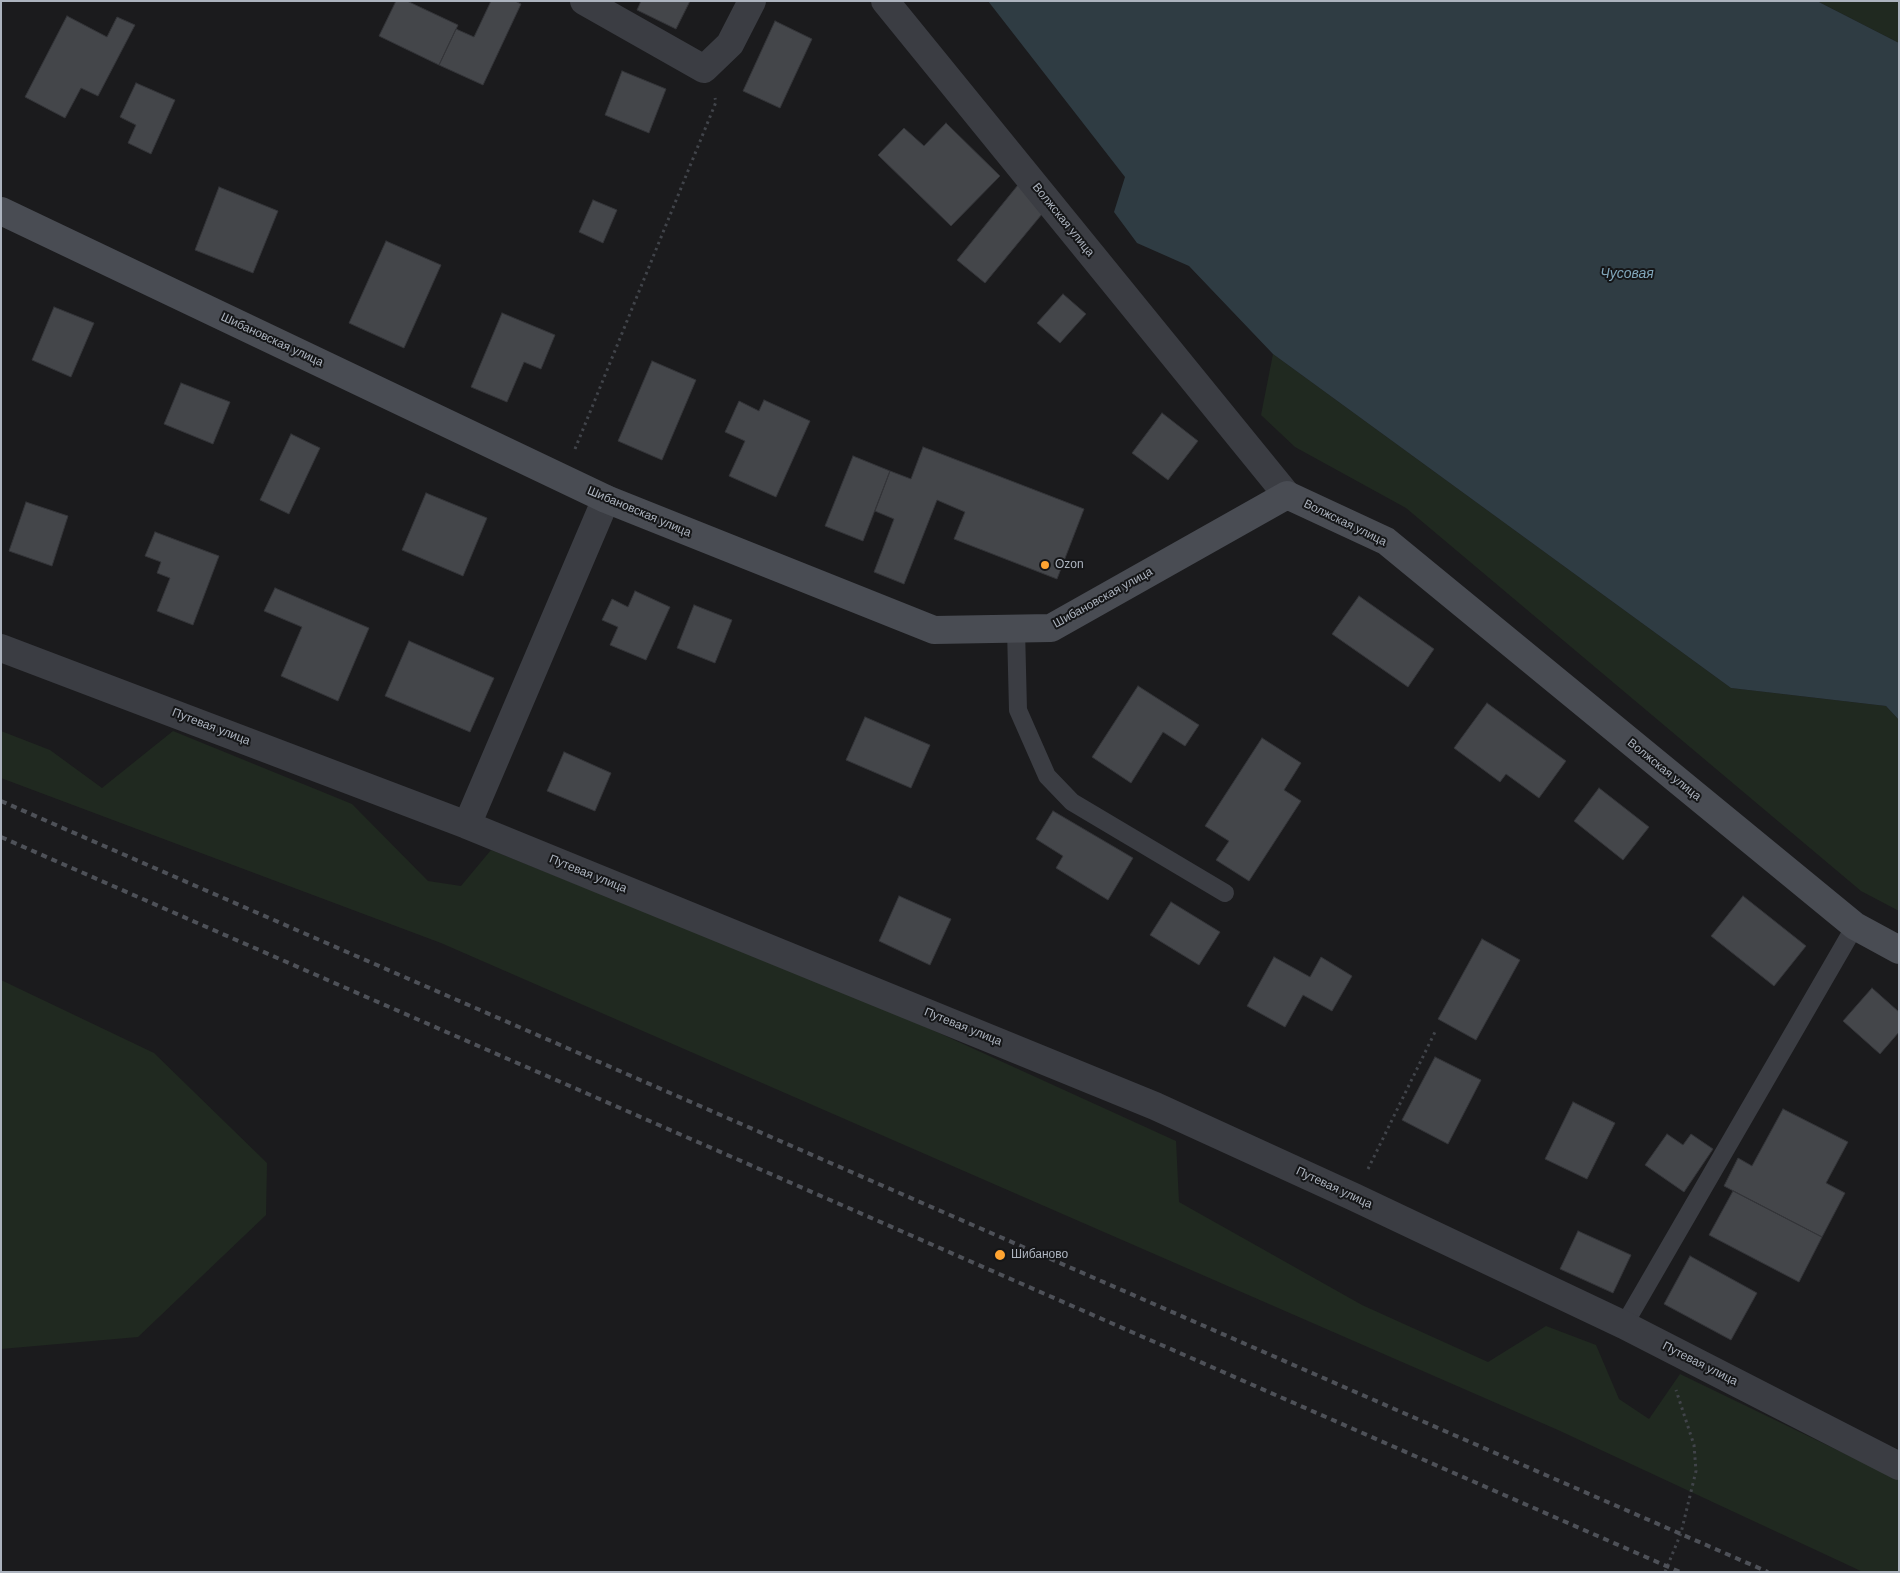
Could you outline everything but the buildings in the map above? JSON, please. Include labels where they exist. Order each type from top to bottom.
[{"type":"street","points":[[584,1],[704,69],[730,44],[752,1]]},
{"type":"street","name":"Волжская улица","points":[[885,1],[1287,495],[1386,541],[1855,926],[1899,950]]},
{"type":"street","name":"Шибановская улица","points":[[1,211],[606,499],[934,630],[1051,628],[1287,495]]},
{"type":"street","points":[[467,825],[606,499]]},
{"type":"street","name":"Путевая улица","points":[[1,648],[467,825],[1155,1106],[1354,1197],[1624,1325],[1899,1466]]},
{"type":"lane","points":[[1016,629],[1018,710],[1047,776],[1072,802],[1225,893]]},
{"type":"lane","points":[[1624,1325],[1855,926]]},
{"type":"path","points":[[575,450],[716,102],[704,69]]},
{"type":"path","points":[[1354,1197],[1436,1030]]},
{"type":"path","points":[[1665,1572],[1680,1533],[1696,1471],[1694,1446],[1680,1400],[1668,1372],[1667,1347]]},
{"type":"shaded area","points":[[1817,1],[1899,1],[1899,43]]},
{"type":"shaded area","points":[[1273,354],[1731,688],[1886,706],[1899,720],[1899,911],[1861,891],[1406,508],[1295,447],[1261,415]]},
{"type":"shaded area","points":[[1,731],[50,750],[102,788],[173,731],[352,804],[428,881],[461,886],[491,850],[871,1002],[1176,1141],[1179,1202],[1362,1305],[1488,1362],[1546,1326],[1596,1345],[1619,1399],[1649,1419],[1680,1374],[1899,1480],[1899,1572],[1863,1572],[1558,1430],[441,943],[1,778]]},
{"type":"shaded area","points":[[1,980],[154,1053],[267,1163],[266,1215],[138,1337],[1,1349]]},
{"type":"water","name":"Чусовая","points":[[988,1],[1817,1],[1899,43],[1899,720],[1886,706],[1731,688],[1273,354],[1189,266],[1137,243],[1114,212],[1125,177]]},
{"type":"railway","points":[[1,801],[1768,1572]]},
{"type":"railway","points":[[1,837],[1680,1572]]},
{"type":"place","name":"Ozon","points":[[1045,565]]},
{"type":"place","name":"Шибаново","points":[[1000,1255]]}]
